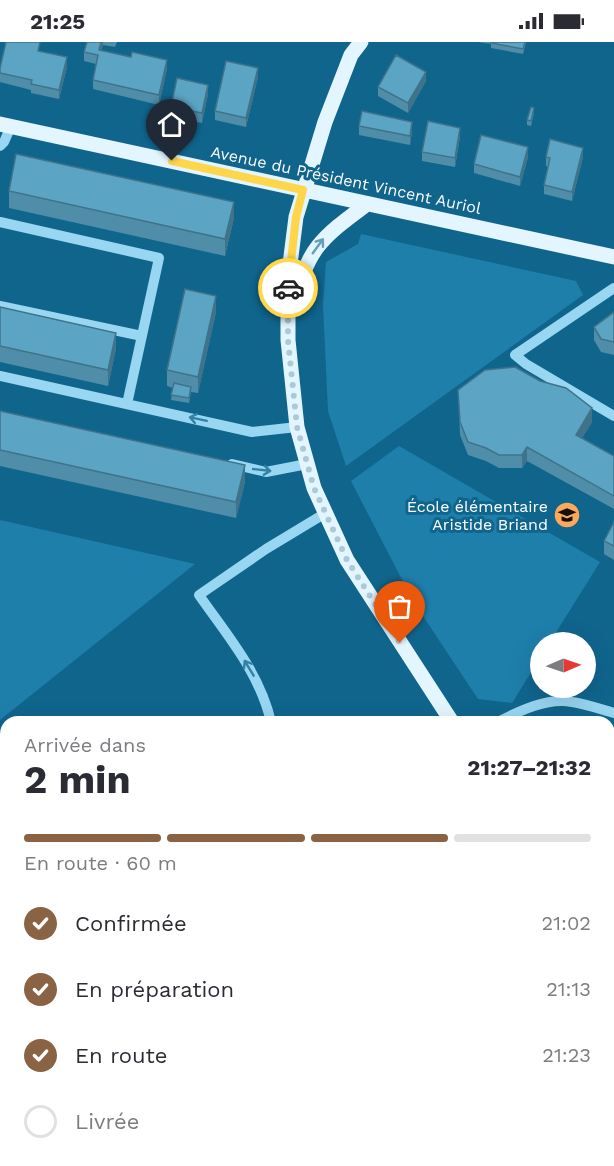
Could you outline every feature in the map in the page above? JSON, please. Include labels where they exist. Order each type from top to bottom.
[{"type":"main road","points":[[361,42],[351,55],[328,113],[296,217],[288,280],[288,340],[297,427],[306,464],[324,514],[347,560],[448,716]]},
{"type":"main road","name":"Avenue du Président Vincent Auriol","points":[[5,125],[614,257]]},
{"type":"main road","points":[[288,340],[298,285],[308,261],[320,241],[367,204]]},
{"type":"street","points":[[0,146],[4,142],[5,125]]},
{"type":"street","points":[[0,222],[159,258],[127,404]]},
{"type":"street","points":[[614,288],[515,355],[526,364],[614,416]]},
{"type":"street","points":[[0,306],[142,336]]},
{"type":"street","points":[[0,376],[252,432],[297,427]]},
{"type":"street","points":[[220,462],[267,472],[306,464]]},
{"type":"street","points":[[270,716],[266,702],[251,669],[199,595],[282,539],[324,514]]},
{"type":"street","points":[[509,716],[552,702],[570,701],[614,713]]},
{"type":"shaded area","points":[[361,234],[576,281],[583,295],[346,466],[328,411],[323,305],[326,262],[358,244]]},
{"type":"shaded area","points":[[399,446],[600,562],[556,632],[530,632],[530,674],[512,703],[478,699],[413,601],[351,481]]},
{"type":"shaded area","points":[[0,520],[195,564],[5,716],[0,716]]},
{"type":"building","points":[[6,42],[40,42],[38,51],[67,57],[59,90],[31,84],[32,80],[0,73]]},
{"type":"building","points":[[87,42],[101,42],[99,50],[131,57],[132,52],[167,60],[159,95],[93,80],[98,55],[84,52]]},
{"type":"building","points":[[491,42],[525,42],[523,49]]},
{"type":"building","points":[[396,55],[426,72],[408,103],[378,87]]},
{"type":"building","points":[[226,61],[258,68],[246,118],[215,111]]},
{"type":"building","points":[[177,78],[208,85],[202,113],[171,107]]},
{"type":"building","points":[[531,107],[534,108],[531,121],[527,120]]},
{"type":"building","points":[[362,111],[412,122],[410,136],[359,126]]},
{"type":"building","points":[[428,121],[460,128],[455,158],[422,152]]},
{"type":"building","points":[[481,135],[528,147],[520,177],[474,164]]},
{"type":"building","points":[[550,139],[583,148],[572,192],[544,185],[550,158],[546,157]]},
{"type":"building","points":[[16,154],[234,202],[225,239],[9,191]]},
{"type":"building","points":[[185,289],[216,296],[198,377],[167,370]]},
{"type":"building","points":[[0,307],[116,333],[108,370],[0,346]]},
{"type":"building","points":[[614,312],[614,342],[601,339],[594,327]]},
{"type":"building","points":[[515,367],[540,381],[566,388],[592,408],[576,435],[614,456],[614,496],[527,447],[522,455],[499,455],[468,442],[460,422],[458,390],[485,370]]},
{"type":"building","points":[[174,383],[191,387],[189,398],[171,395]]},
{"type":"building","points":[[0,411],[245,465],[236,502],[0,450]]},
{"type":"building","points":[[614,522],[614,546],[604,541]]},
{"type":"way so far","points":[[288,288],[288,340],[297,427],[306,464],[324,514],[347,560],[400,643]]},
{"type":"place","name":"École élémentaire Aristide Briand","points":[[567,515]]},
{"type":"route","points":[[172,161],[303,190],[296,217],[288,288]]}]
